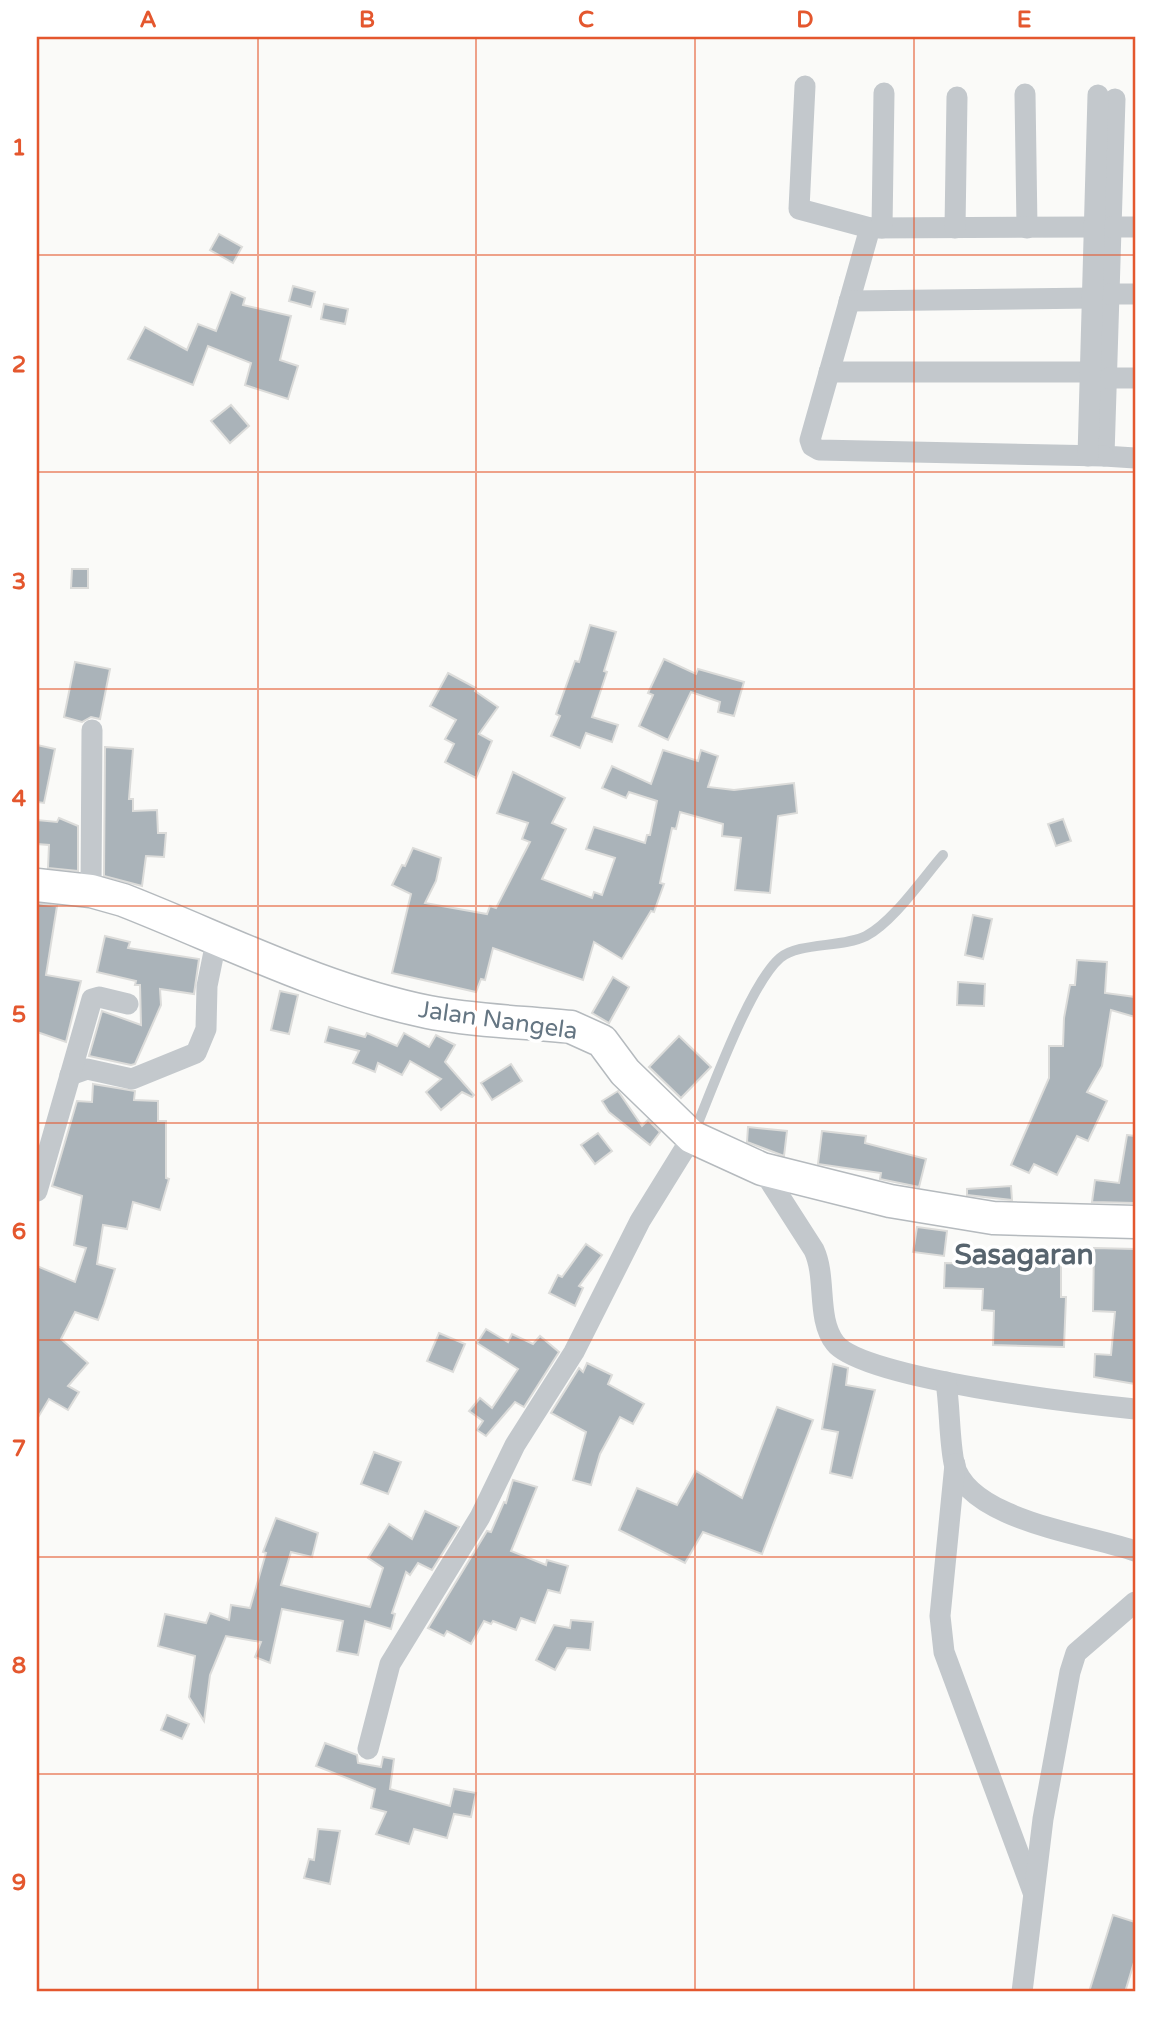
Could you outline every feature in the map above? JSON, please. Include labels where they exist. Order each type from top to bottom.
[{"type":"main road","name":"Jalan Nangela","points":[[37,885],[91,891],[217,937],[313,979],[391,1003],[429,1012],[571,1027],[584,1031],[602,1041],[625,1072],[692,1137],[762,1169],[890,1201],[993,1218],[1135,1222]]},
{"type":"street","points":[[805,86],[799,209],[876,228],[1135,227]]},
{"type":"street","points":[[884,93],[876,228],[849,302],[828,372],[810,440],[812,446],[819,450],[1135,458]]},
{"type":"street","points":[[1025,94],[1027,228]]},
{"type":"street","points":[[955,228],[957,97]]},
{"type":"street","points":[[1096,456],[1107,97]]},
{"type":"street","points":[[849,302],[1135,294]]},
{"type":"street","points":[[828,372],[1100,375],[1135,378]]},
{"type":"street","points":[[91,891],[92,730]]},
{"type":"street","points":[[70,1075],[80,1069],[96,1070],[132,1079],[192,1056],[206,1029],[208,978],[217,937]]},
{"type":"street","points":[[37,1191],[92,999],[99,997],[128,1004]]},
{"type":"street","points":[[368,1749],[390,1664],[480,1517],[515,1445],[574,1352],[639,1222],[692,1137]]},
{"type":"street","points":[[762,1169],[819,1261],[828,1333],[836,1345],[890,1369],[947,1382],[1065,1402],[1135,1409]]},
{"type":"street","points":[[947,1382],[955,1464],[940,1616],[944,1652],[1033,1892]]},
{"type":"street","points":[[955,1464],[968,1490],[994,1509],[1135,1551]]},
{"type":"street","points":[[1022,1992],[1048,1789],[1076,1653],[1135,1602]]},
{"type":"lane","points":[[692,1137],[748,1006],[774,964],[782,956],[853,942],[877,929],[943,855]]},
{"type":"building","points":[[219,234],[242,247],[233,263],[210,250]]},
{"type":"building","points":[[293,286],[315,292],[311,307],[289,301]]},
{"type":"building","points":[[231,292],[245,298],[243,305],[291,316],[280,360],[298,366],[288,399],[245,385],[251,363],[208,346],[193,385],[128,359],[145,327],[187,350],[198,324],[216,331]]},
{"type":"building","points":[[324,304],[348,309],[345,324],[321,319]]},
{"type":"building","points":[[231,405],[249,426],[230,443],[211,421]]},
{"type":"building","points":[[72,569],[88,569],[88,588],[71,588]]},
{"type":"building","points":[[590,625],[616,632],[604,671],[607,672],[592,717],[618,725],[612,742],[586,733],[580,748],[551,736],[560,716],[556,714],[575,661],[579,662]]},
{"type":"building","points":[[664,659],[696,674],[698,669],[744,682],[734,716],[718,712],[720,702],[691,692],[668,740],[639,726],[653,695],[648,693]]},
{"type":"building","points":[[75,662],[110,669],[100,719],[91,717],[82,722],[64,717]]},
{"type":"building","points":[[448,673],[476,688],[475,691],[498,707],[479,734],[492,741],[476,778],[445,762],[454,744],[445,739],[456,720],[430,706]]},
{"type":"building","points":[[37,745],[55,749],[44,803],[37,802]]},
{"type":"building","points":[[105,747],[133,749],[129,799],[133,799],[133,811],[157,810],[158,833],[166,833],[164,857],[146,856],[142,886],[104,876]]},
{"type":"building","points":[[663,750],[698,761],[701,750],[718,756],[708,787],[734,790],[794,783],[797,813],[778,816],[770,893],[735,890],[741,838],[722,836],[723,824],[680,812],[676,829],[672,828],[660,883],[664,884],[654,912],[651,911],[622,959],[594,942],[583,980],[493,948],[485,980],[481,979],[476,992],[392,973],[411,894],[392,885],[413,848],[441,858],[436,881],[425,903],[487,914],[490,906],[496,908],[530,842],[522,839],[528,823],[497,813],[513,772],[565,798],[552,823],[566,829],[542,879],[592,898],[594,892],[602,895],[615,858],[586,849],[594,827],[645,843],[647,835],[650,835],[657,801],[629,792],[626,798],[602,788],[612,766],[651,784]]},
{"type":"building","points":[[59,818],[78,826],[78,871],[48,868],[49,845],[37,844],[37,820],[57,822]]},
{"type":"building","points":[[1063,819],[1071,841],[1056,846],[1048,824]]},
{"type":"building","points":[[37,903],[57,906],[46,975],[81,981],[66,1042],[37,1032]]},
{"type":"building","points":[[973,915],[992,919],[983,959],[965,955]]},
{"type":"building","points":[[105,936],[130,942],[128,948],[199,959],[194,994],[160,989],[161,1005],[135,1064],[131,1065],[89,1056],[102,1011],[141,1025],[140,985],[135,985],[136,981],[97,972]]},
{"type":"building","points":[[1077,960],[1107,962],[1105,993],[1135,997],[1135,1017],[1111,1010],[1102,1066],[1087,1092],[1107,1101],[1088,1141],[1077,1136],[1057,1175],[1034,1164],[1029,1173],[1011,1165],[1049,1078],[1049,1046],[1063,1046],[1064,1018],[1070,985],[1075,985]]},
{"type":"building","points":[[613,977],[629,987],[609,1023],[592,1013]]},
{"type":"building","points":[[958,982],[985,984],[984,1006],[957,1005]]},
{"type":"building","points":[[280,991],[298,995],[289,1034],[271,1030]]},
{"type":"building","points":[[329,1027],[365,1037],[367,1033],[397,1046],[404,1033],[429,1047],[436,1035],[455,1045],[445,1062],[474,1095],[472,1097],[462,1092],[441,1110],[426,1092],[441,1079],[410,1061],[402,1075],[378,1063],[375,1072],[353,1063],[359,1051],[325,1042]]},
{"type":"building","points":[[679,1036],[711,1067],[681,1098],[649,1067]]},
{"type":"building","points":[[511,1064],[522,1081],[492,1100],[481,1083]]},
{"type":"building","points":[[93,1084],[135,1091],[134,1100],[158,1101],[158,1121],[166,1121],[166,1178],[169,1179],[160,1210],[133,1202],[127,1229],[103,1225],[97,1264],[115,1269],[104,1304],[98,1320],[75,1312],[61,1339],[88,1363],[68,1386],[79,1392],[68,1410],[49,1399],[37,1419],[37,1266],[75,1282],[86,1248],[74,1245],[82,1196],[52,1186],[77,1101],[92,1102]]},
{"type":"building","points":[[618,1091],[642,1126],[648,1120],[660,1132],[650,1145],[609,1112],[602,1101]]},
{"type":"building","points":[[748,1127],[787,1131],[784,1156],[747,1142]]},
{"type":"building","points":[[822,1131],[866,1136],[865,1143],[926,1159],[919,1187],[880,1179],[881,1173],[818,1164]]},
{"type":"building","points":[[598,1133],[612,1151],[595,1164],[581,1145]]},
{"type":"building","points":[[1127,1135],[1135,1136],[1135,1203],[1092,1202],[1095,1180],[1119,1183]]},
{"type":"building","points":[[1011,1186],[1012,1200],[967,1195],[967,1189]]},
{"type":"building","points":[[917,1227],[947,1231],[944,1256],[913,1252]]},
{"type":"building","points":[[586,1244],[602,1255],[579,1286],[583,1288],[575,1306],[549,1293],[558,1275],[562,1277]]},
{"type":"building","points":[[1094,1248],[1135,1249],[1135,1384],[1094,1377],[1095,1354],[1111,1355],[1115,1312],[1093,1311]]},
{"type":"building","points":[[1025,1256],[1025,1262],[1061,1262],[1061,1297],[1066,1297],[1064,1347],[993,1345],[994,1311],[982,1310],[983,1289],[944,1288],[945,1263],[985,1264],[985,1257]]},
{"type":"building","points":[[486,1329],[508,1342],[512,1334],[533,1344],[540,1336],[559,1352],[524,1407],[515,1402],[486,1436],[477,1430],[483,1421],[469,1411],[480,1398],[492,1408],[518,1369],[477,1343]]},
{"type":"building","points":[[439,1333],[465,1344],[453,1372],[427,1361]]},
{"type":"building","points":[[587,1363],[612,1375],[608,1384],[644,1404],[633,1424],[620,1417],[600,1454],[591,1485],[573,1480],[586,1432],[551,1413],[579,1368],[583,1372]]},
{"type":"building","points":[[833,1364],[848,1368],[846,1385],[875,1390],[852,1478],[830,1473],[838,1432],[822,1429]]},
{"type":"building","points":[[777,1407],[813,1420],[762,1554],[703,1532],[685,1563],[619,1530],[637,1488],[677,1505],[696,1471],[742,1498]]},
{"type":"building","points":[[374,1452],[401,1462],[388,1494],[361,1484]]},
{"type":"building","points":[[513,1480],[537,1487],[511,1551],[546,1565],[547,1560],[568,1566],[560,1593],[548,1590],[535,1623],[521,1618],[516,1630],[493,1621],[491,1624],[484,1621],[471,1644],[447,1631],[444,1636],[428,1628],[487,1531],[491,1532],[504,1502],[506,1503]]},
{"type":"building","points":[[425,1511],[459,1527],[432,1570],[418,1563],[410,1575],[406,1572],[392,1613],[395,1614],[391,1629],[365,1621],[358,1655],[337,1651],[343,1621],[282,1609],[270,1663],[255,1657],[261,1642],[226,1636],[210,1675],[204,1721],[189,1697],[195,1656],[158,1646],[165,1614],[206,1623],[210,1613],[229,1620],[231,1605],[250,1608],[266,1553],[263,1552],[276,1518],[318,1533],[312,1557],[291,1552],[281,1585],[370,1607],[383,1568],[368,1558],[389,1524],[412,1539]]},
{"type":"building","points":[[571,1620],[593,1622],[590,1650],[567,1648],[555,1670],[536,1660],[554,1625],[570,1628]]},
{"type":"building","points":[[167,1715],[189,1724],[182,1739],[161,1730]]},
{"type":"building","points":[[325,1743],[357,1755],[358,1763],[381,1767],[383,1757],[394,1759],[390,1789],[450,1806],[454,1789],[476,1793],[471,1817],[454,1814],[447,1838],[414,1829],[409,1844],[376,1834],[386,1812],[371,1808],[375,1789],[316,1766]]},
{"type":"building","points":[[318,1829],[340,1831],[330,1884],[304,1878],[309,1859],[314,1860]]},
{"type":"building","points":[[1113,1915],[1135,1922],[1135,1959],[1125,1992],[1089,1992]]},
{"type":"district","name":"Sasagaran","points":[[1024,1254]]}]
